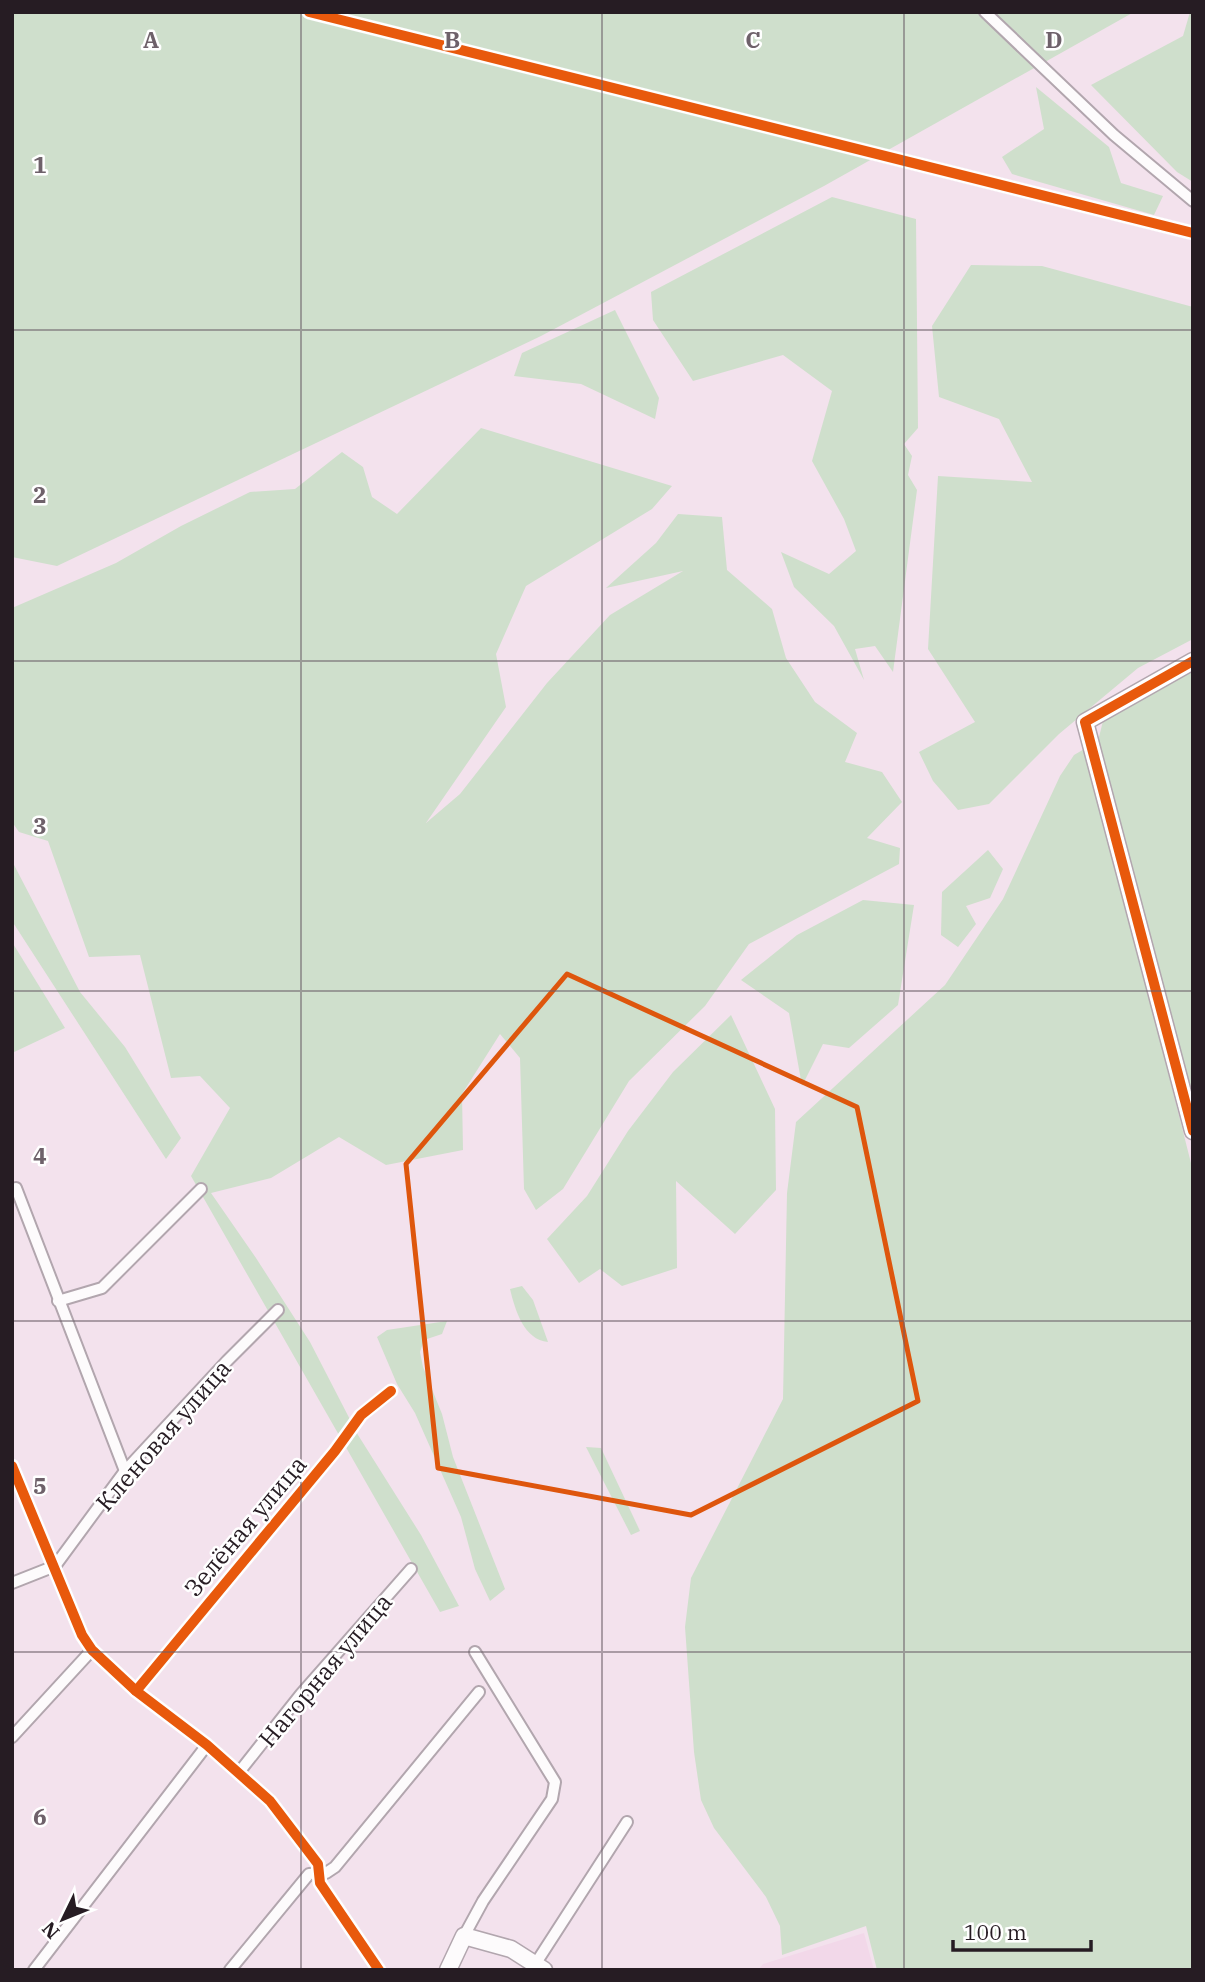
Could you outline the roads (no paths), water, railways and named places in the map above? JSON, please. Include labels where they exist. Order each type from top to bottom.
[{"type":"street","points":[[309,12],[1193,233]]},
{"type":"street","points":[[985,12],[1114,135],[1193,201]]},
{"type":"street","points":[[1193,662],[1085,722],[1193,1131]]},
{"type":"street","points":[[16,1188],[125,1471]]},
{"type":"street","points":[[58,1301],[102,1288],[201,1189]]},
{"type":"street","name":"Кленовая улица","points":[[55,1566],[125,1471],[278,1310]]},
{"type":"street","name":"Зелёная улица","points":[[136,1691],[335,1451],[361,1415],[391,1391]]},
{"type":"street","points":[[12,1466],[82,1635],[92,1650],[136,1691],[208,1745],[270,1801],[318,1864],[320,1884],[379,1970]]},
{"type":"street","points":[[12,1583],[55,1566]]},
{"type":"street","name":"Нагорная улица","points":[[240,1772],[301,1694],[411,1569]]},
{"type":"street","points":[[12,1737],[92,1650]]},
{"type":"street","points":[[448,1970],[483,1901],[552,1800],[555,1782],[475,1652]]},
{"type":"street","points":[[230,1970],[309,1874],[326,1874],[335,1867],[478,1692]]},
{"type":"street","points":[[34,1970],[208,1745]]},
{"type":"street","points":[[464,1936],[511,1949],[540,1966],[627,1822]]}]
